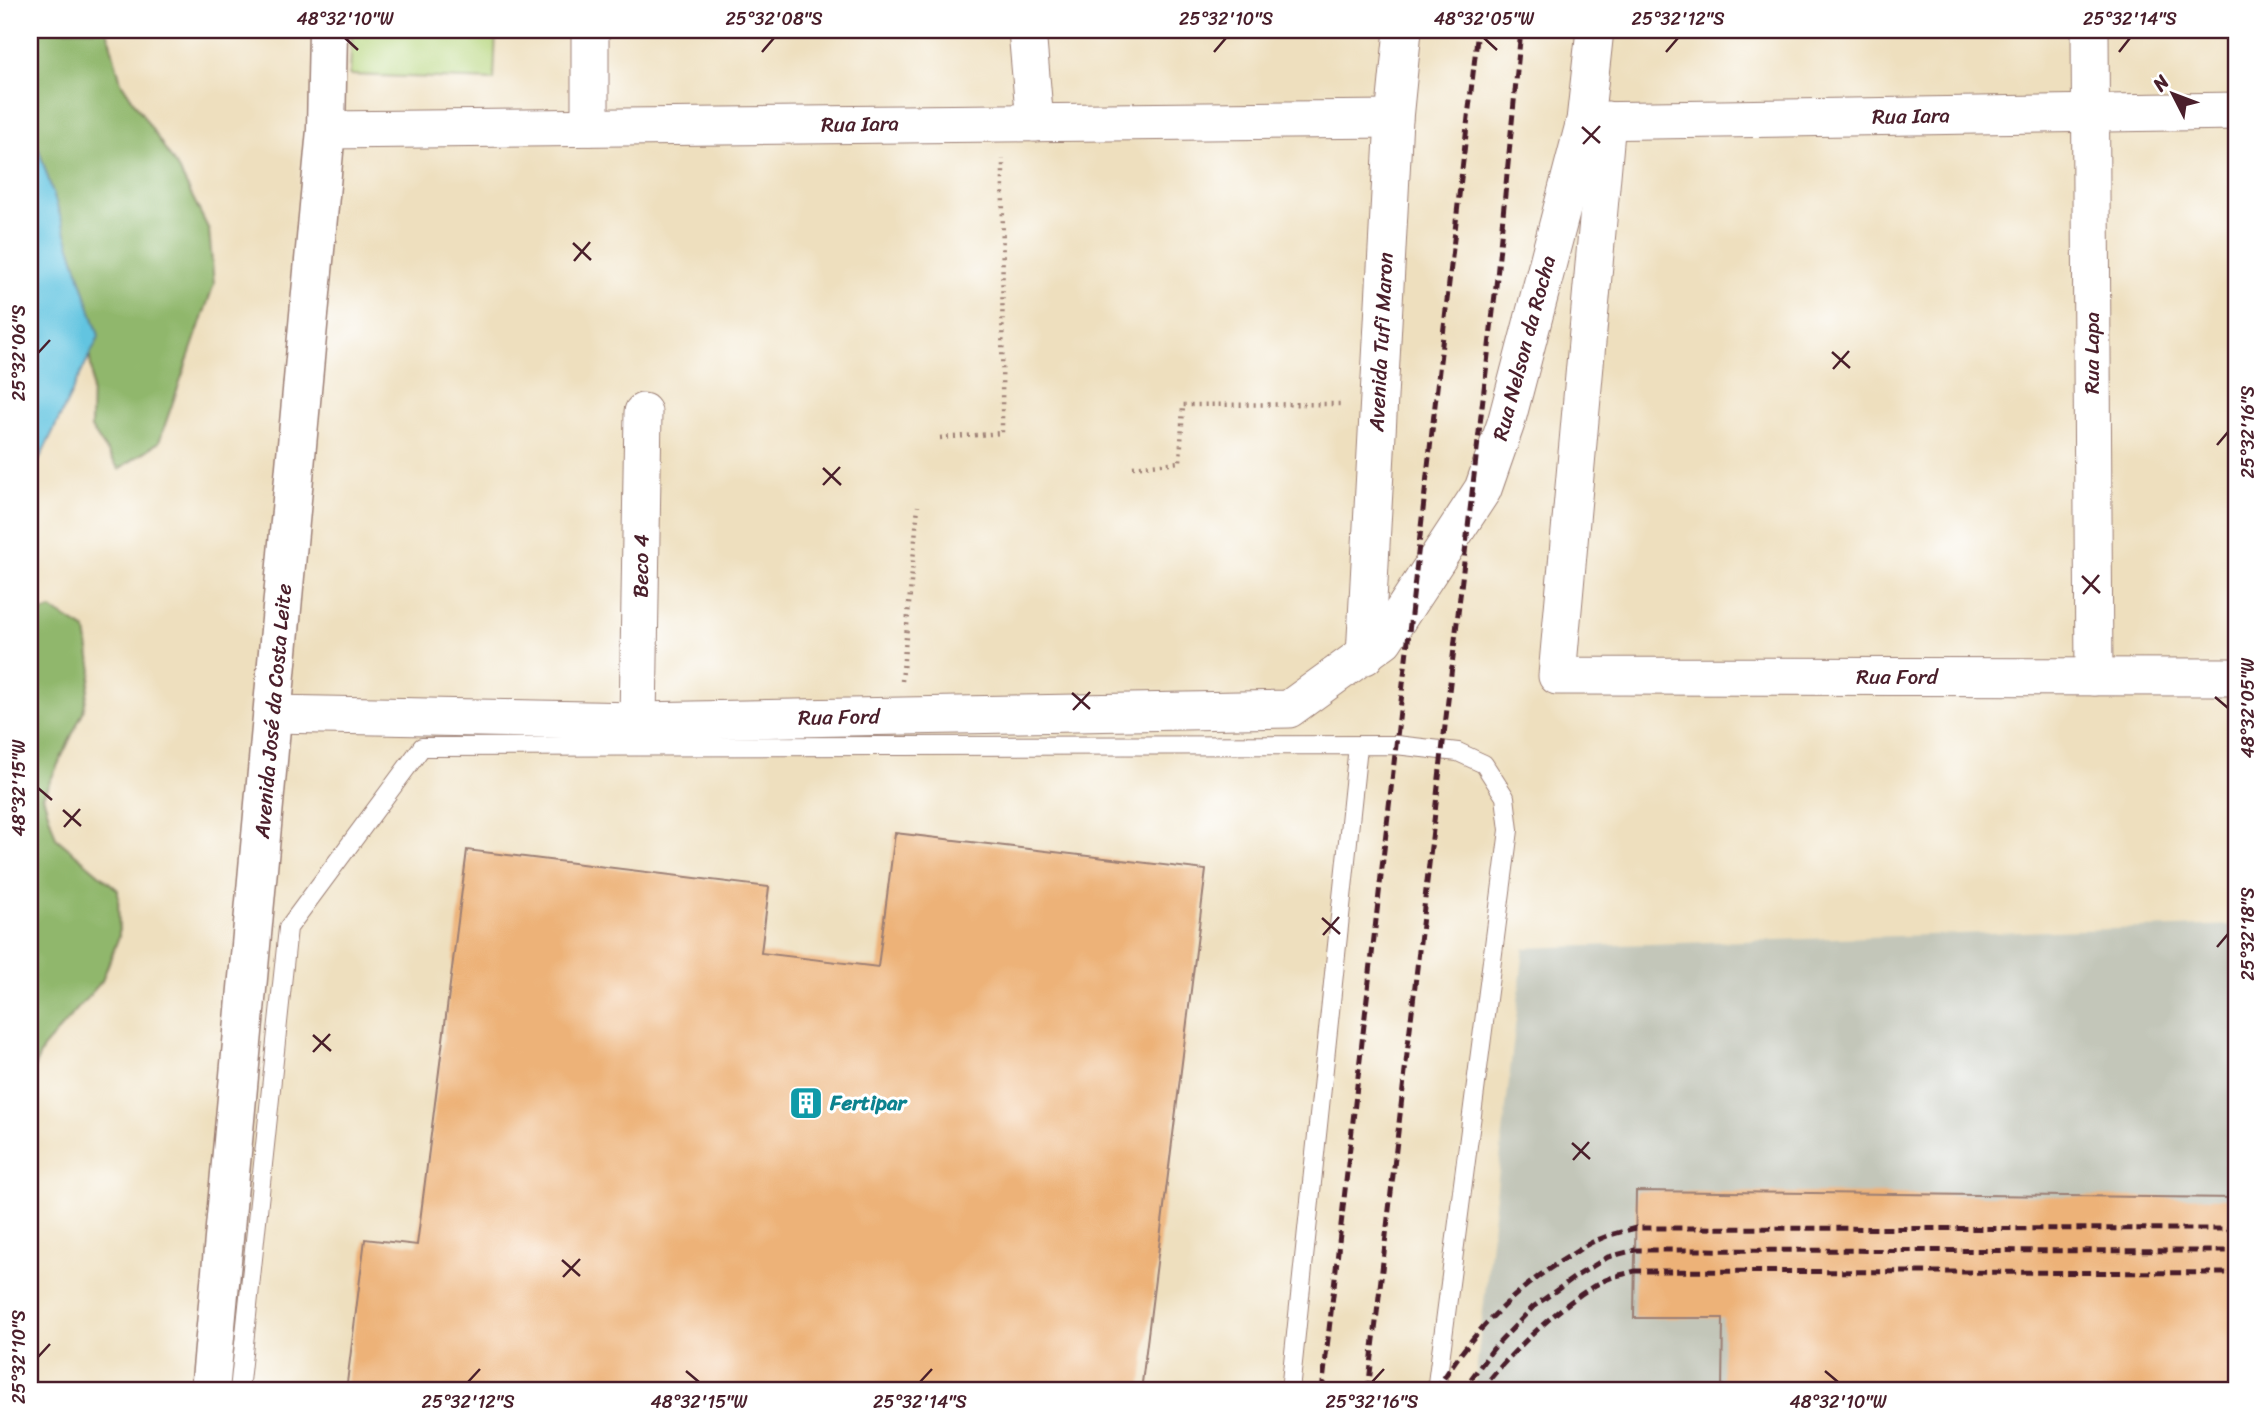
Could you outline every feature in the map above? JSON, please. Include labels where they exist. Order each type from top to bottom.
[{"type":"street","name":"Avenida José da Costa Leite","points":[[210,1391],[326,130],[328,30]]},
{"type":"street","points":[[590,30],[590,127]]},
{"type":"street","points":[[1019,123],[1027,30]]},
{"type":"street","name":"Avenida Tufi Maron","points":[[1374,648],[1378,404],[1394,119],[1403,30]]},
{"type":"street","name":"Rua Nelson da Rocha","points":[[1374,648],[1483,489],[1506,423],[1596,121],[1595,30]]},
{"type":"street","name":"Rua Lapa","points":[[2090,30],[2094,677]]},
{"type":"street","name":"Rua Iara","points":[[1596,121],[2237,111]]},
{"type":"street","name":"Rua Iara","points":[[326,130],[1394,119]]},
{"type":"street","name":"Rua Ford","points":[[1596,121],[1557,676],[2237,677]]},
{"type":"street","name":"Beco 4","points":[[638,721],[643,412]]},
{"type":"street","name":"Rua Ford","points":[[272,714],[638,721],[1289,709],[1374,648]]},
{"type":"lane","points":[[239,1391],[288,928],[422,747],[1396,745],[1458,752],[1484,764],[1505,797],[1509,830],[1436,1391]]},
{"type":"lane","points":[[1290,1391],[1358,746]]},
{"type":"path","points":[[940,438],[1002,433],[1019,123]]},
{"type":"path","points":[[1133,467],[1180,462],[1183,405],[1378,404]]},
{"type":"path","points":[[899,716],[918,506]]},
{"type":"shaded area","points":[[2237,925],[2237,1391],[1474,1391],[1524,948]]},
{"type":"green space","points":[[30,30],[107,30],[121,82],[180,172],[209,230],[214,284],[159,442],[119,469],[91,428],[92,373],[85,323],[30,212]]},
{"type":"green space","points":[[352,30],[496,30],[494,80],[350,75]]},
{"type":"green space","points":[[51,609],[86,630],[92,671],[83,712],[43,796],[56,838],[118,890],[119,936],[102,981],[43,1048],[30,1076],[30,616]]},
{"type":"water","points":[[30,122],[99,336],[30,484]]},
{"type":"building","name":"Fertipar","points":[[895,833],[1206,870],[1141,1391],[346,1391],[365,1239],[417,1245],[467,850],[769,887],[761,953],[878,967]]},
{"type":"building","points":[[1636,1191],[2237,1198],[2237,1391],[1722,1391],[1723,1318],[1634,1318]]},
{"type":"railway","points":[[1322,1391],[1478,30]]},
{"type":"railway","points":[[1368,1391],[1497,277],[1521,30]]},
{"type":"railway","points":[[1436,1391],[1478,1332],[1531,1282],[1589,1244],[1636,1228],[2237,1229]]},
{"type":"railway","points":[[1462,1391],[1493,1349],[1533,1307],[1608,1257],[1635,1250],[2237,1251]]},
{"type":"railway","points":[[1481,1391],[1521,1345],[1575,1298],[1611,1278],[1635,1271],[2237,1273]]},
{"type":"place","name":"Fertipar","points":[[806,1103]]}]
